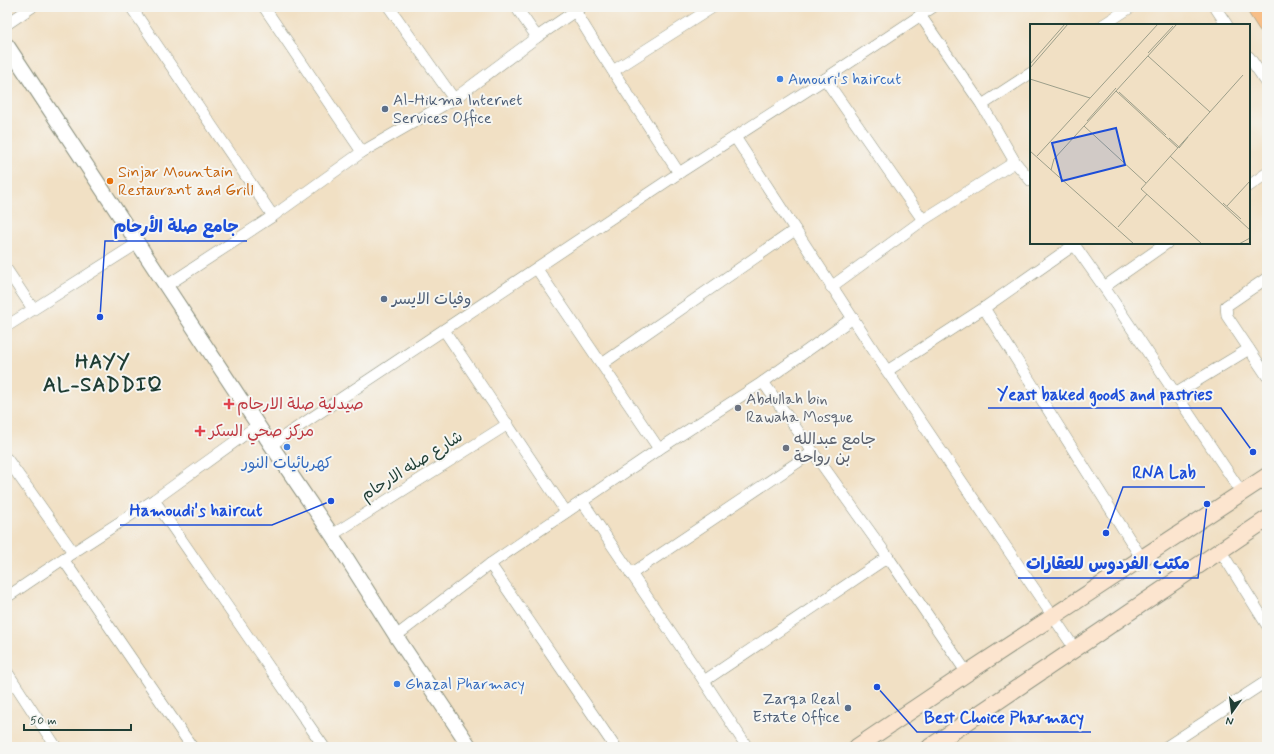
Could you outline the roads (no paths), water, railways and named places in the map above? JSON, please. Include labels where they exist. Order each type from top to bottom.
[{"type":"highway","points":[[1256,7],[1267,24]]},
{"type":"main road","points":[[857,747],[967,672],[1267,476]]},
{"type":"main road","points":[[930,747],[1267,519]]},
{"type":"street","points":[[7,24],[32,7]]},
{"type":"street","points":[[131,7],[273,216]]},
{"type":"street","points":[[264,7],[362,152]]},
{"type":"street","points":[[389,7],[454,99]]},
{"type":"street","points":[[516,7],[537,37]]},
{"type":"street","points":[[613,71],[713,7]]},
{"type":"street","points":[[271,445],[679,173],[824,80],[933,7]]},
{"type":"street","points":[[1104,24],[1130,7]]},
{"type":"street","points":[[1215,7],[1226,24]]},
{"type":"street","points":[[166,286],[273,216],[362,152],[454,99],[537,37],[578,9],[613,71],[679,173]]},
{"type":"street","points":[[920,15],[982,105],[1015,162],[1030,180]]},
{"type":"street","points":[[7,45],[332,535],[396,636],[470,747]]},
{"type":"street","points":[[1250,58],[1267,83]]},
{"type":"street","points":[[982,105],[1030,73]]},
{"type":"street","points":[[824,80],[923,220]]},
{"type":"street","points":[[735,138],[831,287],[1075,649]]},
{"type":"street","points":[[831,287],[923,220],[1015,162]]},
{"type":"street","points":[[1250,185],[1267,173]]},
{"type":"street","points":[[602,364],[795,230]]},
{"type":"street","points":[[7,326],[138,243]]},
{"type":"street","points":[[887,371],[984,308],[1074,244],[1242,493]]},
{"type":"street","points":[[1104,287],[1166,244]]},
{"type":"street","points":[[537,268],[659,449]]},
{"type":"street","points":[[7,270],[33,309]]},
{"type":"street","points":[[1267,278],[1226,306],[1227,316],[1267,376]]},
{"type":"street","points":[[984,308],[1142,559]]},
{"type":"street","points":[[396,636],[490,564],[659,449],[763,382],[853,318]]},
{"type":"street","points":[[444,330],[566,512]]},
{"type":"street","points":[[1175,394],[1249,349]]},
{"type":"street","points":[[763,382],[888,557],[967,672]]},
{"type":"street","name":"شارع صله الارحام","points":[[332,535],[508,424]]},
{"type":"street","points":[[7,597],[73,552],[154,500],[258,425]]},
{"type":"street","points":[[631,574],[813,452]]},
{"type":"street","points":[[7,459],[73,552]]},
{"type":"street","points":[[154,500],[324,747]]},
{"type":"street","points":[[582,501],[747,747]]},
{"type":"street","points":[[1220,550],[1267,625]]},
{"type":"street","points":[[704,681],[888,557]]},
{"type":"street","points":[[63,559],[192,747]]},
{"type":"street","points":[[490,564],[615,747]]},
{"type":"street","points":[[7,672],[56,747]]},
{"type":"street","points":[[1166,747],[1267,681]]},
{"type":"place","name":"Amouri's haircut","points":[[780,79]]},
{"type":"place","name":"Al-Hikma Internet Services Office","points":[[385,109]]},
{"type":"place","name":"Sinjar Mountain Restaurant and Grill","points":[[110,181]]},
{"type":"place","name":"وفيات الايسر","points":[[384,299]]},
{"type":"place","name":"جامع صلة الأرحام","points":[[100,317]]},
{"type":"place","name":"صيدلية صلة الارحام","points":[[229,404]]},
{"type":"place","name":"Abdullah bin Rawaha Mosque","points":[[738,408]]},
{"type":"place","name":"مركز صحي السكر","points":[[200,431]]},
{"type":"place","name":"كهربائيات النور","points":[[287,447]]},
{"type":"place","name":"جامع عبدالله بن رواحة","points":[[786,448]]},
{"type":"place","name":"Yeast baked goods and pastries","points":[[1253,452]]},
{"type":"place","name":"Hamoudi's haircut","points":[[331,501]]},
{"type":"place","name":"مكتب الفردوس للعقارات","points":[[1207,504]]},
{"type":"place","name":"RNA Lab","points":[[1106,533]]},
{"type":"place","name":"Ghazal Pharmacy","points":[[397,684]]},
{"type":"place","name":"Best Choice Pharmacy","points":[[877,687]]},
{"type":"place","name":"Zarqa Real Estate Office","points":[[848,708]]},
{"type":"district","name":"HAYY AL-SADDIQ","points":[[103,374]]}]
